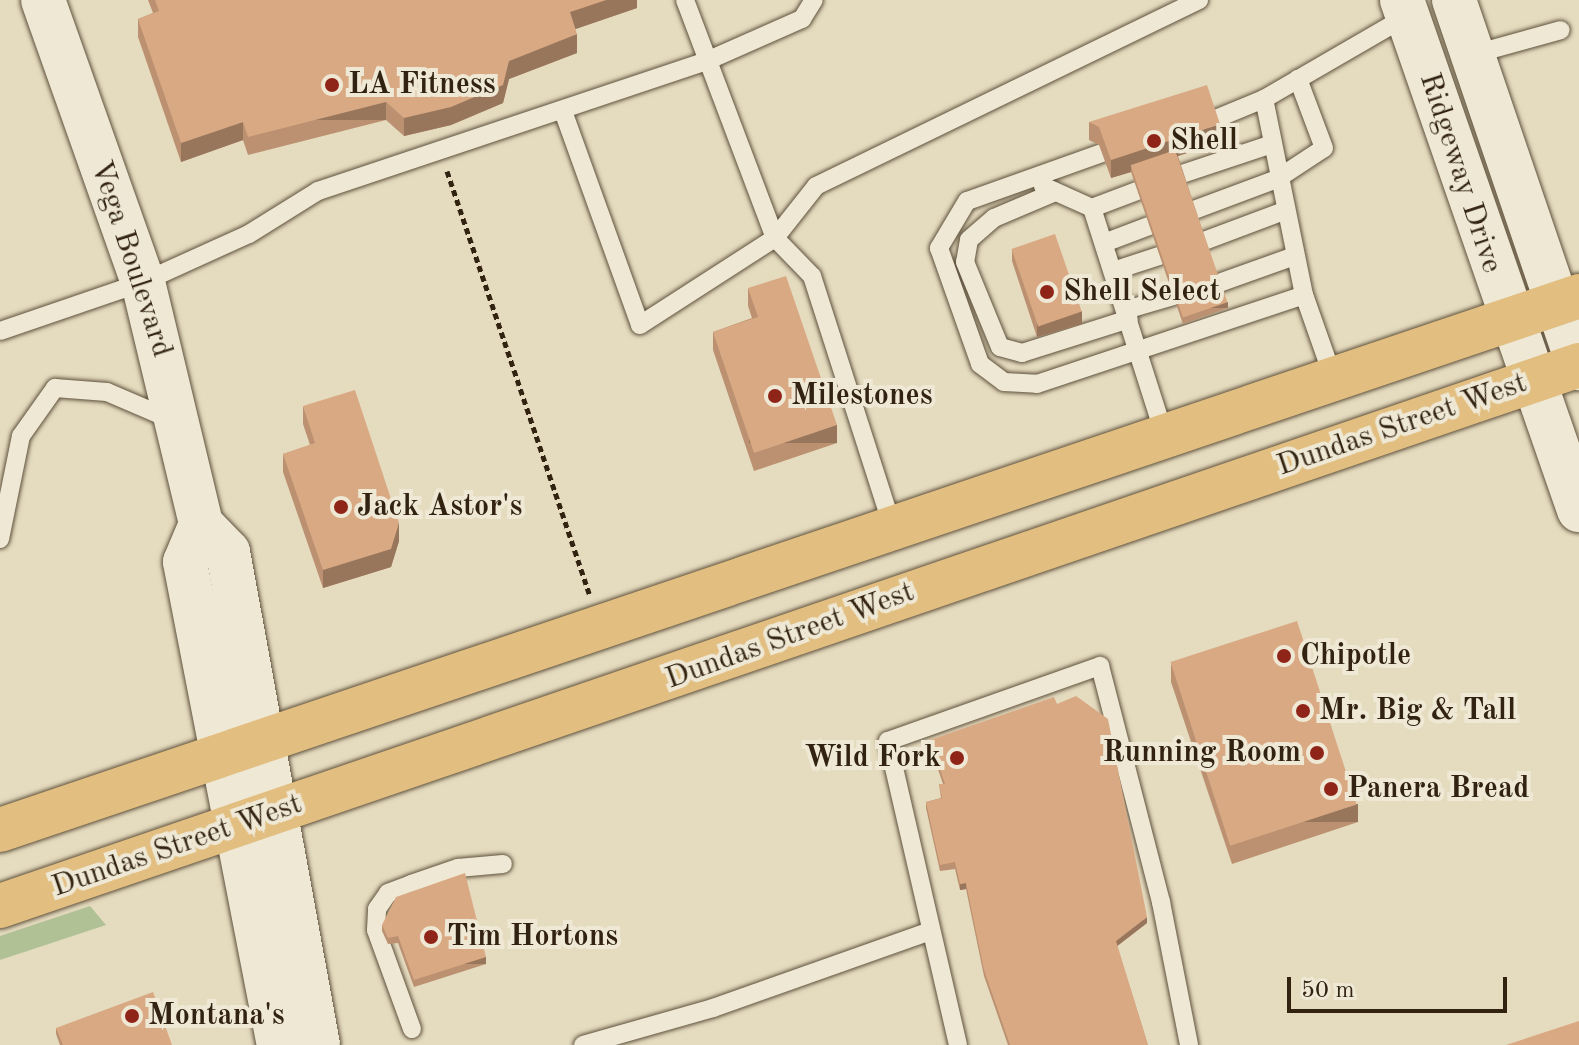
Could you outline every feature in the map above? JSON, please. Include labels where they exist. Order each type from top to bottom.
[{"type":"main road","name":"Dundas Street West","points":[[0,906],[234,826],[273,772],[599,625],[1165,439],[1334,380],[1573,338]]},
{"type":"main road","name":"Dundas Street West","points":[[0,830],[224,765],[273,772],[1518,349],[1573,338]]},
{"type":"street","name":"Vega Boulevard","points":[[43,0],[143,282],[182,424],[201,524]]},
{"type":"street","name":"Ridgeway Drive","points":[[1454,0],[1573,338]]},
{"type":"street","name":"Ridgeway Drive","points":[[1405,8],[1518,349],[1579,510]]},
{"type":"street","points":[[279,1045],[185,562],[201,524],[228,552],[273,772],[318,1045]]},
{"type":"lane","points":[[685,0],[775,238],[812,276],[893,528]]},
{"type":"lane","points":[[0,331],[143,282],[249,234],[318,191],[709,60],[802,19],[814,0]]},
{"type":"lane","points":[[563,111],[640,325],[775,238],[816,186],[1199,0]]},
{"type":"lane","points":[[1213,120],[1264,99],[1405,8]]},
{"type":"lane","points":[[1471,55],[1561,30]]},
{"type":"lane","points":[[1194,210],[1277,179],[1324,148],[1298,79]]},
{"type":"lane","points":[[1264,99],[1277,179],[1304,295],[1334,380]]},
{"type":"lane","points":[[1182,174],[1272,144]]},
{"type":"lane","points":[[1102,153],[967,201],[939,248],[980,364],[1004,382],[1037,384],[1137,346],[1304,295]]},
{"type":"lane","points":[[1028,177],[1053,193],[1092,208],[1137,191]]},
{"type":"lane","points":[[1053,193],[994,218],[969,240],[965,262],[1000,347],[1022,353],[1173,296]]},
{"type":"lane","points":[[1092,208],[1165,439]]},
{"type":"lane","points":[[1204,241],[1284,211]]},
{"type":"lane","points":[[1104,243],[1149,226]]},
{"type":"lane","points":[[1113,271],[1159,256]]},
{"type":"lane","points":[[1219,283],[1295,256]]},
{"type":"lane","points":[[0,539],[21,436],[55,388],[107,392],[182,424]]},
{"type":"lane","points":[[958,1045],[888,741],[1100,666],[1161,902],[1189,1045]]},
{"type":"lane","points":[[412,1029],[376,930],[377,909],[388,893],[411,884],[458,868],[503,864]]},
{"type":"lane","points":[[583,1045],[713,1008],[930,931]]},
{"type":"path","points":[[441,152],[599,625]]},
{"type":"green space","points":[[90,906],[106,925],[0,960],[0,936]]},
{"type":"building","name":"LA Fitness","points":[[155,0],[606,0],[570,12],[577,34],[509,61],[503,85],[451,107],[404,118],[386,102],[248,137],[243,122],[181,143],[138,19],[159,11]]},
{"type":"building","points":[[1207,85],[1220,124],[1111,160],[1099,127],[1089,122]]},
{"type":"building","name":"Shell","points":[[1175,150],[1227,302],[1183,318],[1131,165]]},
{"type":"building","name":"Shell Select","points":[[1055,234],[1082,312],[1038,327],[1012,249]]},
{"type":"building","name":"Milestones","points":[[786,276],[837,425],[754,453],[713,332],[758,317],[748,288]]},
{"type":"building","name":"Jack Astor's","points":[[355,390],[399,523],[391,549],[323,570],[283,454],[315,443],[303,406]]},
{"type":"building","points":[[1297,621],[1357,805],[1230,846],[1171,662]]},
{"type":"building","points":[[1076,696],[1108,719],[1147,917],[1116,941],[1148,1045],[1010,1045],[984,970],[966,883],[960,884],[955,862],[940,865],[926,802],[942,798],[939,784],[945,784],[930,740],[1054,697],[1057,704]]},
{"type":"building","name":"Tim Hortons","points":[[465,873],[486,957],[414,980],[398,936],[388,938],[382,925],[396,897]]},
{"type":"building","name":"Montana's","points":[[153,992],[172,1045],[63,1045],[56,1028]]},
{"type":"building","points":[[1579,1021],[1579,1045],[1506,1045]]},
{"type":"place","name":"LA Fitness","points":[[332,85]]},
{"type":"place","name":"Shell","points":[[1154,141]]},
{"type":"place","name":"Shell Select","points":[[1047,292]]},
{"type":"place","name":"Milestones","points":[[775,396]]},
{"type":"place","name":"Jack Astor's","points":[[341,507]]},
{"type":"place","name":"Chipotle","points":[[1284,656]]},
{"type":"place","name":"Mr. Big & Tall","points":[[1303,711]]},
{"type":"place","name":"Running Room","points":[[1317,753]]},
{"type":"place","name":"Wild Fork","points":[[957,758]]},
{"type":"place","name":"Panera Bread","points":[[1331,789]]},
{"type":"place","name":"Tim Hortons","points":[[431,937]]},
{"type":"place","name":"Montana's","points":[[132,1016]]}]
